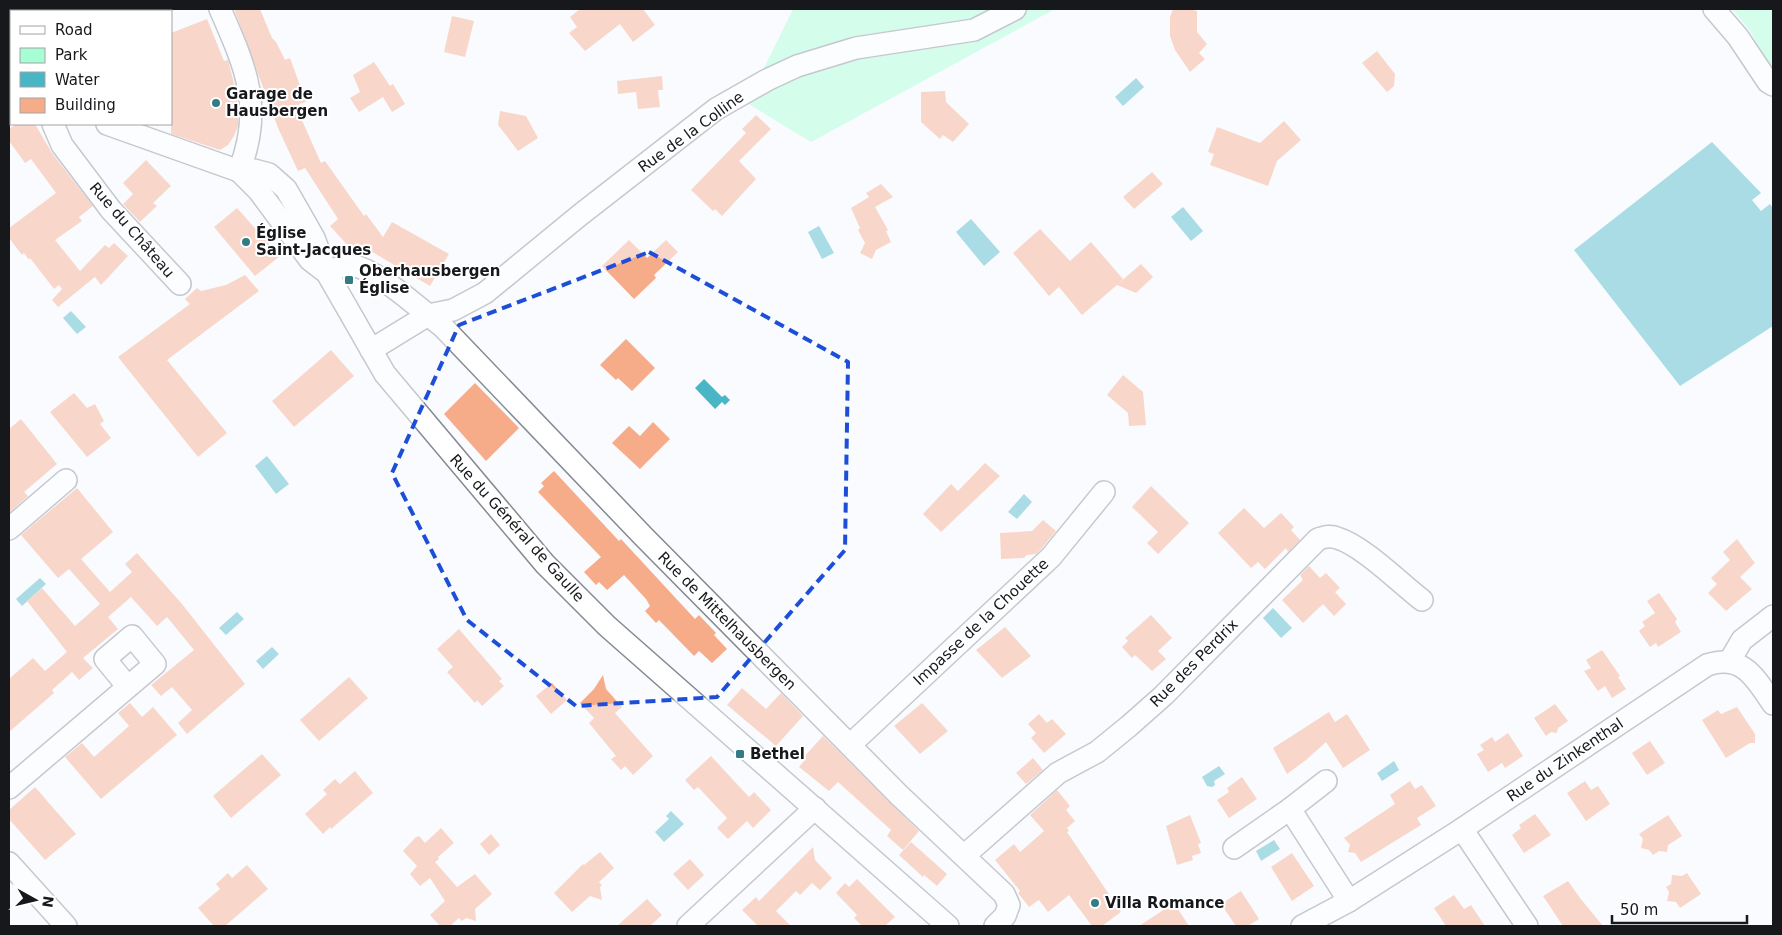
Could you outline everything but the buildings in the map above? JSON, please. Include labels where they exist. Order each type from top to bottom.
[{"type":"street","points":[[220,9],[242,60],[251,105],[251,136],[239,171]]},
{"type":"street","name":"Rue de la Colline","points":[[371,350],[428,315],[452,310],[484,293],[580,215],[716,110],[767,80],[797,66],[856,48],[974,30],[1015,9]]},
{"type":"street","points":[[1714,9],[1738,37],[1768,82],[1773,85]]},
{"type":"street","name":"Rue du Château","points":[[53,125],[62,145],[111,210],[180,284]]},
{"type":"street","name":"Rue du Général de Gaulle","points":[[110,125],[239,171],[254,170],[269,174],[286,189],[314,238],[327,273],[385,374],[545,564],[578,599],[948,926]]},
{"type":"street","name":"Rue de Mittelhausbergen","points":[[327,273],[343,265],[360,268],[401,292],[443,326],[642,536],[904,800],[1004,894],[1009,905],[1005,916],[995,926]]},
{"type":"street","points":[[9,529],[66,480]]},
{"type":"street","name":"Impasse de la Chouette","points":[[850,745],[1051,557],[1104,492]]},
{"type":"street","name":"Rue des Perdrix","points":[[965,856],[1058,773],[1097,752],[1130,726],[1164,695],[1318,539],[1326,536],[1336,537],[1351,543],[1422,600]]},
{"type":"street","points":[[1773,616],[1742,640],[1729,662],[1745,668],[1755,677],[1773,704]]},
{"type":"street","name":"Rue du Zinkenthal","points":[[1302,926],[1349,901],[1462,829],[1698,670],[1716,662],[1729,662]]},
{"type":"street","points":[[9,788],[128,687]]},
{"type":"street","points":[[1234,848],[1326,781]]},
{"type":"street","points":[[688,926],[815,808]]},
{"type":"street","points":[[1290,809],[1349,901]]},
{"type":"street","points":[[1462,829],[1528,926]]},
{"type":"street","points":[[9,863],[66,926]]},
{"type":"highlighted area","points":[[649,252],[848,362],[845,550],[717,697],[576,706],[467,620],[392,473],[459,325]]},
{"type":"green space","points":[[793,9],[1055,9],[811,142],[747,103]]},
{"type":"green space","points":[[1732,9],[1773,9],[1773,72],[1750,31]]},
{"type":"water","points":[[1136,78],[1144,87],[1123,106],[1115,97]]},
{"type":"water","points":[[1712,142],[1761,193],[1752,200],[1761,211],[1770,204],[1773,208],[1773,326],[1680,386],[1574,250]]},
{"type":"water","points":[[1183,207],[1203,231],[1191,241],[1171,217]]},
{"type":"water","points":[[971,219],[1000,252],[984,266],[956,232]]},
{"type":"water","points":[[819,226],[834,253],[822,259],[808,232]]},
{"type":"water","points":[[71,311],[86,327],[77,334],[63,318]]},
{"type":"water","points":[[704,379],[722,397],[725,395],[730,400],[725,405],[722,402],[715,409],[695,388]]},
{"type":"water","points":[[267,456],[289,484],[276,494],[255,466]]},
{"type":"water","points":[[1024,494],[1032,502],[1017,519],[1008,512]]},
{"type":"water","points":[[40,578],[46,584],[22,606],[16,599]]},
{"type":"water","points":[[1273,608],[1292,628],[1281,638],[1263,618]]},
{"type":"water","points":[[237,612],[244,619],[226,635],[219,628]]},
{"type":"water","points":[[272,647],[279,654],[263,669],[256,661]]},
{"type":"water","points":[[1394,761],[1399,770],[1382,781],[1377,773]]},
{"type":"water","points":[[1219,766],[1225,774],[1214,781],[1215,785],[1212,787],[1207,786],[1202,777]]},
{"type":"water","points":[[671,811],[684,824],[664,842],[655,832],[669,819],[666,816]]},
{"type":"water","points":[[1274,840],[1280,849],[1261,861],[1256,851]]},
{"type":"place","name":"Garage de Hausbergen","points":[[216,103]]},
{"type":"place","name":"Église Saint-Jacques","points":[[246,242]]},
{"type":"place","name":"Oberhausbergen Église","points":[[349,280]]},
{"type":"place","name":"Bethel","points":[[740,754]]},
{"type":"place","name":"Villa Romance","points":[[1095,903]]}]
